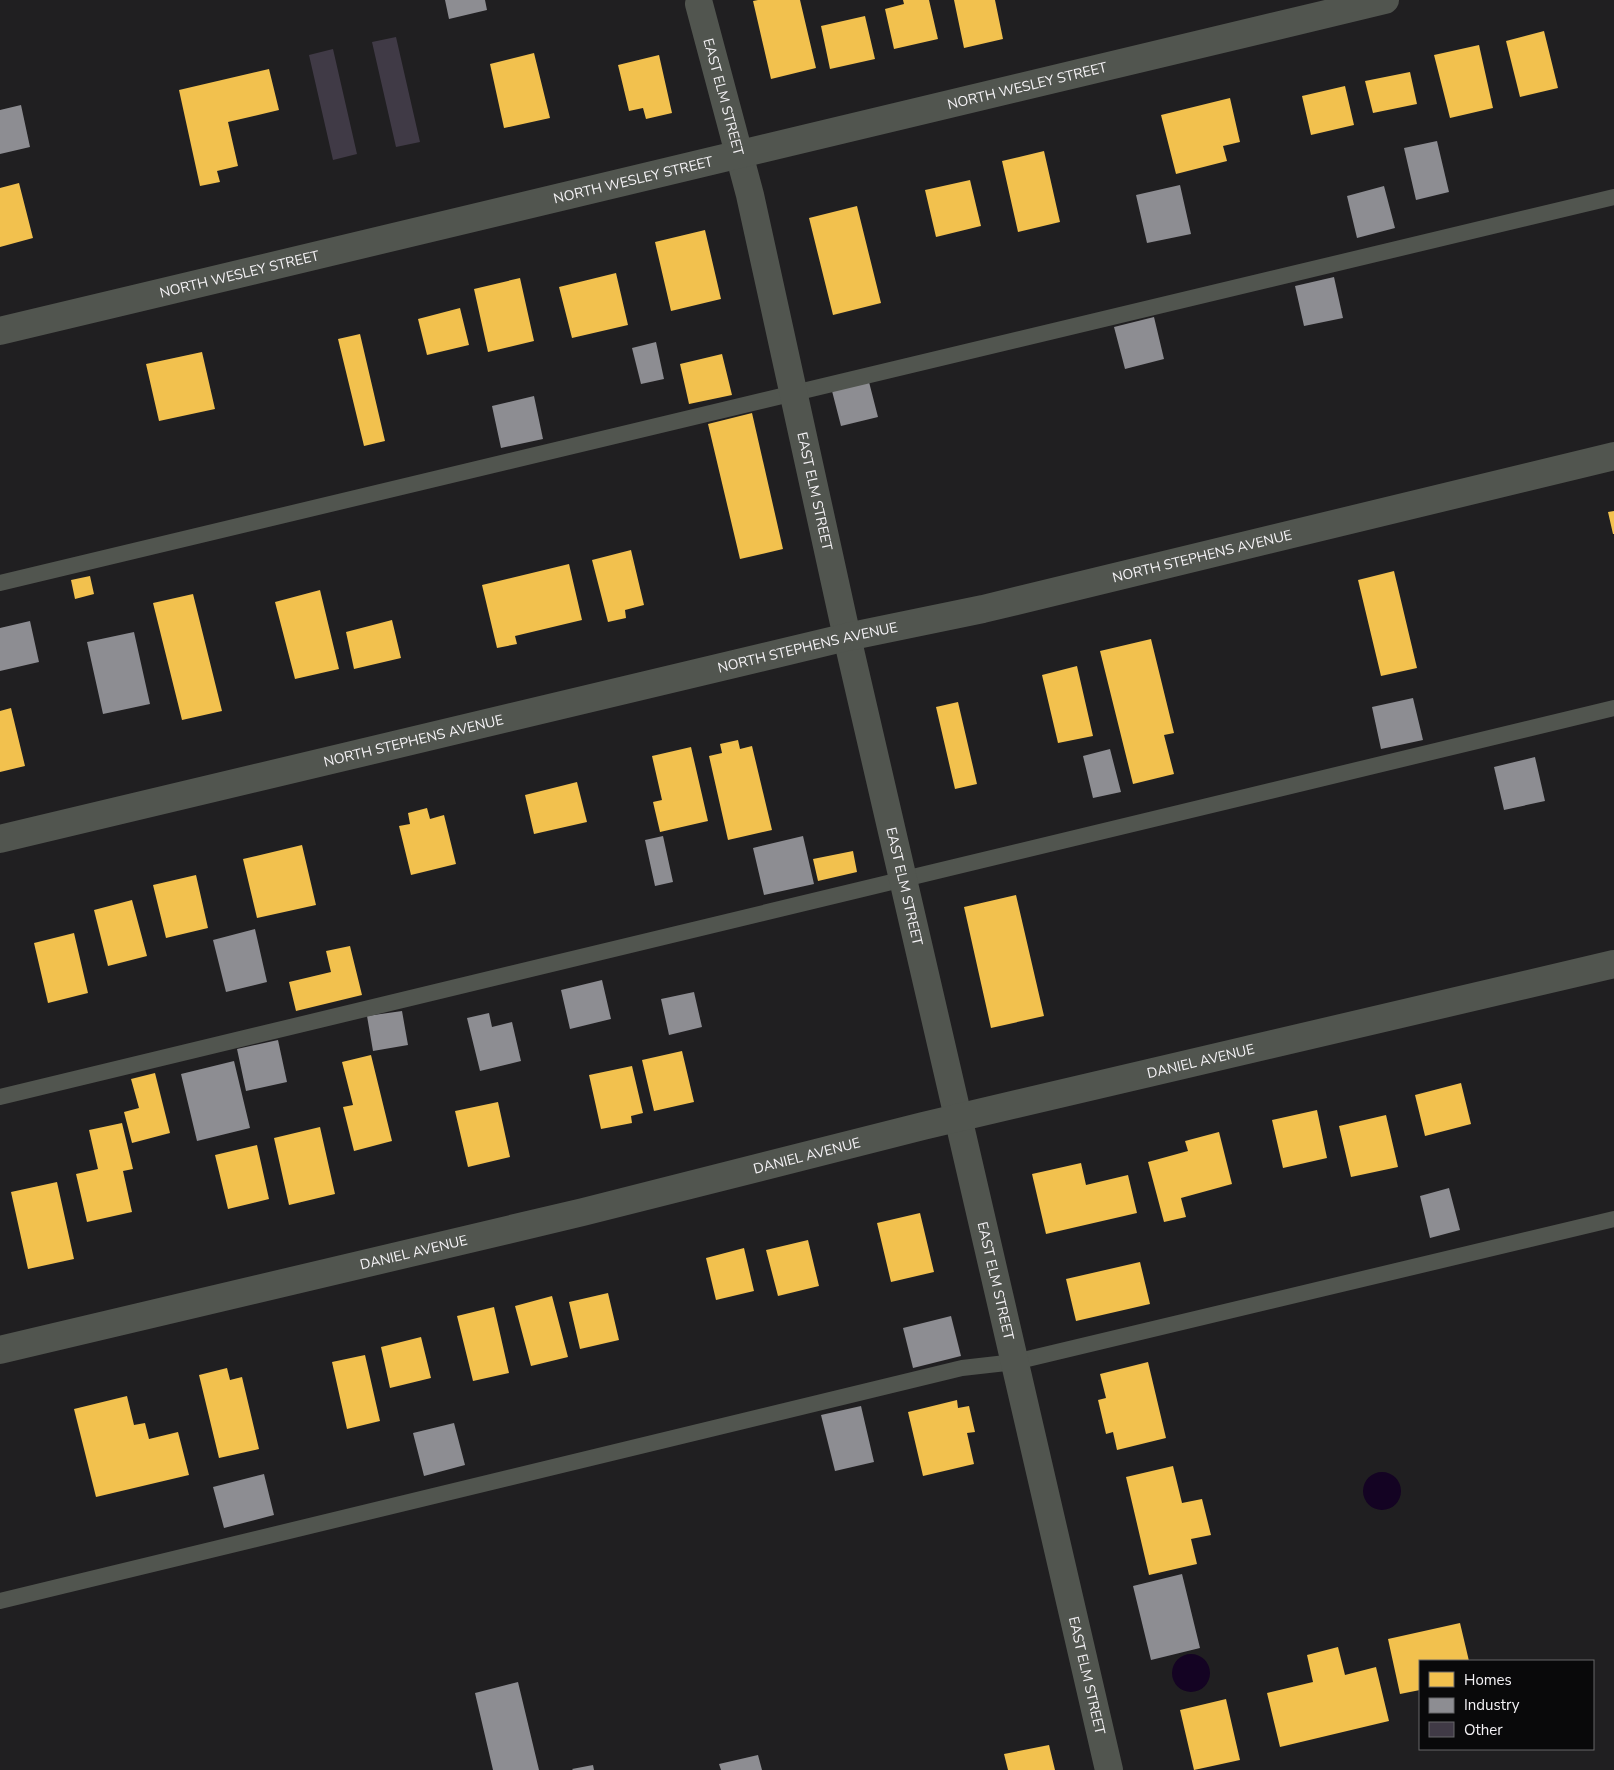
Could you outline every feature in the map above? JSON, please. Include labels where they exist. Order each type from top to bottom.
[{"type":"street","name":"NORTH WESLEY STREET","points":[[0,331],[739,156],[1385,0]]},
{"type":"street","name":"EAST ELM STREET","points":[[699,4],[739,156],[794,393],[902,880],[1109,1770]]},
{"type":"street","name":"NORTH STEPHENS AVENUE","points":[[0,839],[847,637],[983,608],[1614,456]]},
{"type":"street","name":"DANIEL AVENUE","points":[[0,1350],[583,1212],[958,1118],[1614,964]]},
{"type":"lane","points":[[0,583],[1614,197]]},
{"type":"lane","points":[[0,1097],[1614,708]]},
{"type":"lane","points":[[0,1601],[962,1368],[1015,1362],[1614,1218]]},
{"type":"shaded area","points":[[1382,1472],[1389,1473],[1395,1478],[1400,1484],[1400,1498],[1395,1504],[1389,1509],[1382,1510],[1375,1509],[1369,1504],[1364,1498],[1363,1491],[1364,1484],[1369,1478],[1375,1473]]},
{"type":"shaded area","points":[[1191,1654],[1204,1660],[1210,1673],[1204,1686],[1191,1692],[1178,1686],[1172,1673],[1178,1660]]},
{"type":"building: Homes","points":[[800,0],[816,68],[771,79],[753,1]]},
{"type":"building: Homes","points":[[903,0],[929,0],[938,39],[894,49],[885,9],[904,4]]},
{"type":"building: Homes","points":[[954,0],[995,0],[1003,39],[964,48]]},
{"type":"building: Homes","points":[[865,16],[875,59],[830,69],[821,26]]},
{"type":"building: Homes","points":[[1544,31],[1558,88],[1520,97],[1506,41]]},
{"type":"building: Homes","points":[[1479,45],[1493,108],[1450,118],[1434,55]]},
{"type":"building: Homes","points":[[534,53],[550,118],[504,128],[490,64]]},
{"type":"building: Homes","points":[[659,55],[672,113],[646,119],[643,108],[629,111],[618,65]]},
{"type":"building: Homes","points":[[269,69],[279,110],[228,122],[238,166],[217,171],[220,182],[200,186],[179,90]]},
{"type":"building: Homes","points":[[1410,72],[1417,104],[1373,113],[1365,81]]},
{"type":"building: Homes","points":[[1345,86],[1354,125],[1311,135],[1302,96]]},
{"type":"building: Homes","points":[[1230,98],[1240,142],[1223,146],[1227,161],[1176,174],[1161,115]]},
{"type":"building: Homes","points":[[1044,151],[1060,222],[1018,232],[1002,161]]},
{"type":"building: Homes","points":[[970,180],[981,226],[936,237],[925,190]]},
{"type":"building: Homes","points":[[19,183],[33,238],[0,247],[0,188]]},
{"type":"building: Homes","points":[[857,206],[881,303],[833,315],[809,218]]},
{"type":"building: Homes","points":[[705,230],[721,299],[671,311],[655,242]]},
{"type":"building: Homes","points":[[616,273],[628,325],[572,338],[559,287]]},
{"type":"building: Homes","points":[[520,278],[534,341],[488,352],[474,289]]},
{"type":"building: Homes","points":[[460,308],[469,345],[427,355],[418,319]]},
{"type":"building: Homes","points":[[360,334],[385,441],[364,446],[338,339]]},
{"type":"building: Homes","points":[[202,352],[215,409],[159,421],[146,364]]},
{"type":"building: Homes","points":[[722,354],[732,395],[689,404],[680,364]]},
{"type":"building: Homes","points":[[752,413],[783,549],[740,559],[708,424]]},
{"type":"building: Homes","points":[[1614,511],[1614,534],[1613,534],[1608,512]]},
{"type":"building: Homes","points":[[631,550],[644,605],[625,610],[626,618],[608,622],[592,560]]},
{"type":"building: Homes","points":[[569,564],[582,620],[515,636],[517,644],[497,648],[482,585]]},
{"type":"building: Homes","points":[[1394,571],[1417,668],[1381,676],[1358,580]]},
{"type":"building: Homes","points":[[90,576],[94,594],[75,599],[71,580]]},
{"type":"building: Homes","points":[[320,590],[339,669],[295,679],[275,602]]},
{"type":"building: Homes","points":[[193,594],[222,711],[182,720],[153,603]]},
{"type":"building: Homes","points":[[392,620],[401,658],[354,669],[346,632]]},
{"type":"building: Homes","points":[[1151,639],[1174,733],[1164,735],[1174,774],[1133,784],[1100,651]]},
{"type":"building: Homes","points":[[1077,666],[1093,736],[1058,743],[1042,675]]},
{"type":"building: Homes","points":[[958,702],[977,784],[955,789],[936,707]]},
{"type":"building: Homes","points":[[11,708],[25,766],[0,772],[0,711]]},
{"type":"building: Homes","points":[[738,740],[740,749],[752,746],[772,830],[728,840],[709,756],[722,753],[720,744]]},
{"type":"building: Homes","points":[[691,747],[708,821],[660,832],[653,802],[662,800],[652,756]]},
{"type":"building: Homes","points":[[577,782],[587,822],[534,834],[525,795]]},
{"type":"building: Homes","points":[[427,808],[430,819],[444,815],[456,864],[411,875],[399,826],[410,824],[408,813]]},
{"type":"building: Homes","points":[[302,845],[316,905],[257,918],[243,859]]},
{"type":"building: Homes","points":[[853,851],[857,872],[818,881],[813,859]]},
{"type":"building: Homes","points":[[196,875],[208,928],[166,938],[153,885]]},
{"type":"building: Homes","points":[[1016,895],[1044,1016],[991,1028],[964,907]]},
{"type":"building: Homes","points":[[132,900],[147,956],[108,966],[94,910]]},
{"type":"building: Homes","points":[[74,933],[88,993],[48,1003],[34,943]]},
{"type":"building: Homes","points":[[350,946],[362,995],[296,1011],[289,982],[331,972],[326,951]]},
{"type":"building: Homes","points":[[682,1051],[694,1102],[654,1111],[642,1060]]},
{"type":"building: Homes","points":[[371,1055],[392,1141],[354,1151],[343,1107],[353,1105],[342,1062]]},
{"type":"building: Homes","points":[[632,1066],[643,1113],[631,1116],[632,1123],[601,1129],[589,1075]]},
{"type":"building: Homes","points":[[155,1073],[170,1133],[132,1143],[124,1112],[139,1108],[131,1079]]},
{"type":"building: Homes","points":[[1461,1083],[1471,1124],[1425,1136],[1415,1095]]},
{"type":"building: Homes","points":[[498,1102],[510,1157],[468,1167],[455,1111]]},
{"type":"building: Homes","points":[[1317,1110],[1327,1158],[1283,1168],[1272,1120]]},
{"type":"building: Homes","points":[[1386,1115],[1398,1167],[1351,1177],[1339,1126]]},
{"type":"building: Homes","points":[[122,1123],[133,1169],[123,1171],[132,1212],[87,1222],[76,1174],[98,1169],[89,1130]]},
{"type":"building: Homes","points":[[320,1127],[335,1194],[289,1205],[274,1138]]},
{"type":"building: Homes","points":[[1219,1132],[1232,1184],[1181,1198],[1186,1217],[1164,1222],[1148,1162],[1188,1151],[1185,1141]]},
{"type":"building: Homes","points":[[257,1145],[269,1199],[228,1209],[215,1155]]},
{"type":"building: Homes","points":[[1081,1163],[1086,1185],[1128,1175],[1137,1213],[1046,1234],[1032,1174]]},
{"type":"building: Homes","points":[[57,1182],[74,1259],[28,1269],[11,1192]]},
{"type":"building: Homes","points":[[920,1213],[934,1272],[891,1282],[877,1223]]},
{"type":"building: Homes","points":[[808,1240],[819,1286],[778,1296],[766,1250]]},
{"type":"building: Homes","points":[[744,1248],[754,1291],[716,1300],[706,1258]]},
{"type":"building: Homes","points":[[1140,1262],[1150,1304],[1076,1321],[1066,1279]]},
{"type":"building: Homes","points":[[608,1293],[619,1340],[580,1349],[569,1302]]},
{"type":"building: Homes","points":[[552,1296],[568,1357],[531,1366],[515,1306]]},
{"type":"building: Homes","points":[[494,1307],[509,1373],[473,1381],[457,1316]]},
{"type":"building: Homes","points":[[421,1337],[431,1378],[390,1388],[381,1347]]},
{"type":"building: Homes","points":[[365,1355],[380,1421],[347,1429],[332,1362]]},
{"type":"building: Homes","points":[[1148,1362],[1166,1438],[1117,1450],[1113,1432],[1106,1434],[1098,1400],[1106,1398],[1100,1374]]},
{"type":"building: Homes","points":[[227,1368],[230,1380],[242,1377],[259,1449],[219,1458],[199,1375]]},
{"type":"building: Homes","points":[[127,1396],[134,1425],[145,1423],[149,1439],[178,1432],[189,1475],[96,1497],[74,1409]]},
{"type":"building: Homes","points":[[957,1400],[958,1408],[969,1406],[975,1432],[967,1433],[974,1464],[923,1476],[908,1412]]},
{"type":"building: Homes","points":[[1173,1466],[1182,1503],[1202,1499],[1211,1535],[1191,1539],[1197,1564],[1149,1575],[1126,1477]]},
{"type":"building: Homes","points":[[1460,1623],[1469,1660],[1419,1660],[1419,1690],[1400,1694],[1388,1639]]},
{"type":"building: Homes","points":[[1338,1647],[1345,1675],[1376,1667],[1389,1721],[1280,1747],[1267,1693],[1313,1682],[1307,1655]]},
{"type":"building: Homes","points":[[1226,1699],[1240,1760],[1194,1770],[1180,1710]]},
{"type":"building: Homes","points":[[1049,1745],[1055,1770],[1008,1770],[1004,1754]]},
{"type":"building: Industry","points":[[445,0],[485,0],[487,10],[449,19]]},
{"type":"building: Industry","points":[[21,105],[30,147],[0,154],[0,110]]},
{"type":"building: Industry","points":[[1437,141],[1449,192],[1416,200],[1404,148]]},
{"type":"building: Industry","points":[[1180,185],[1191,234],[1147,243],[1136,195]]},
{"type":"building: Industry","points":[[1384,186],[1395,228],[1357,238],[1347,196]]},
{"type":"building: Industry","points":[[1334,277],[1343,318],[1304,326],[1295,286]]},
{"type":"building: Industry","points":[[1154,317],[1164,359],[1125,369],[1114,327]]},
{"type":"building: Industry","points":[[656,342],[664,379],[641,384],[632,348]]},
{"type":"building: Industry","points":[[869,382],[878,417],[841,426],[832,391]]},
{"type":"building: Industry","points":[[534,396],[543,439],[501,448],[492,406]]},
{"type":"building: Industry","points":[[30,621],[39,662],[0,671],[0,628]]},
{"type":"building: Industry","points":[[134,632],[150,704],[103,714],[87,642]]},
{"type":"building: Industry","points":[[1413,698],[1423,740],[1381,749],[1372,707]]},
{"type":"building: Industry","points":[[1110,749],[1121,792],[1093,798],[1083,756]]},
{"type":"building: Industry","points":[[1535,757],[1545,801],[1504,810],[1494,767]]},
{"type":"building: Industry","points":[[663,836],[673,882],[655,886],[645,840]]},
{"type":"building: Industry","points":[[803,836],[814,884],[764,895],[753,848]]},
{"type":"building: Industry","points":[[255,929],[267,982],[226,992],[213,940]]},
{"type":"building: Industry","points":[[602,980],[611,1019],[570,1029],[561,990]]},
{"type":"building: Industry","points":[[694,992],[702,1027],[669,1035],[661,999]]},
{"type":"building: Industry","points":[[402,1011],[408,1045],[373,1051],[367,1016]]},
{"type":"building: Industry","points":[[489,1013],[492,1027],[512,1022],[521,1061],[480,1071],[467,1018]]},
{"type":"building: Industry","points":[[278,1040],[287,1082],[246,1091],[237,1049]]},
{"type":"building: Industry","points":[[234,1061],[250,1128],[197,1141],[181,1074]]},
{"type":"building: Industry","points":[[1449,1188],[1460,1230],[1430,1238],[1420,1196]]},
{"type":"building: Industry","points":[[951,1316],[961,1356],[913,1368],[903,1328]]},
{"type":"building: Industry","points":[[861,1406],[874,1462],[835,1471],[821,1415]]},
{"type":"building: Industry","points":[[454,1423],[465,1465],[424,1476],[413,1433]]},
{"type":"building: Industry","points":[[264,1474],[274,1515],[224,1528],[213,1487]]},
{"type":"building: Industry","points":[[1182,1574],[1200,1648],[1151,1660],[1133,1586]]},
{"type":"building: Industry","points":[[518,1682],[539,1770],[493,1770],[475,1693]]},
{"type":"building: Industry","points":[[758,1755],[762,1770],[721,1770],[719,1764]]},
{"type":"building: Industry","points":[[593,1765],[594,1770],[572,1769]]},
{"type":"building: Other","points":[[396,37],[420,142],[396,147],[372,42]]},
{"type":"building: Other","points":[[333,49],[357,154],[333,160],[309,55]]}]
